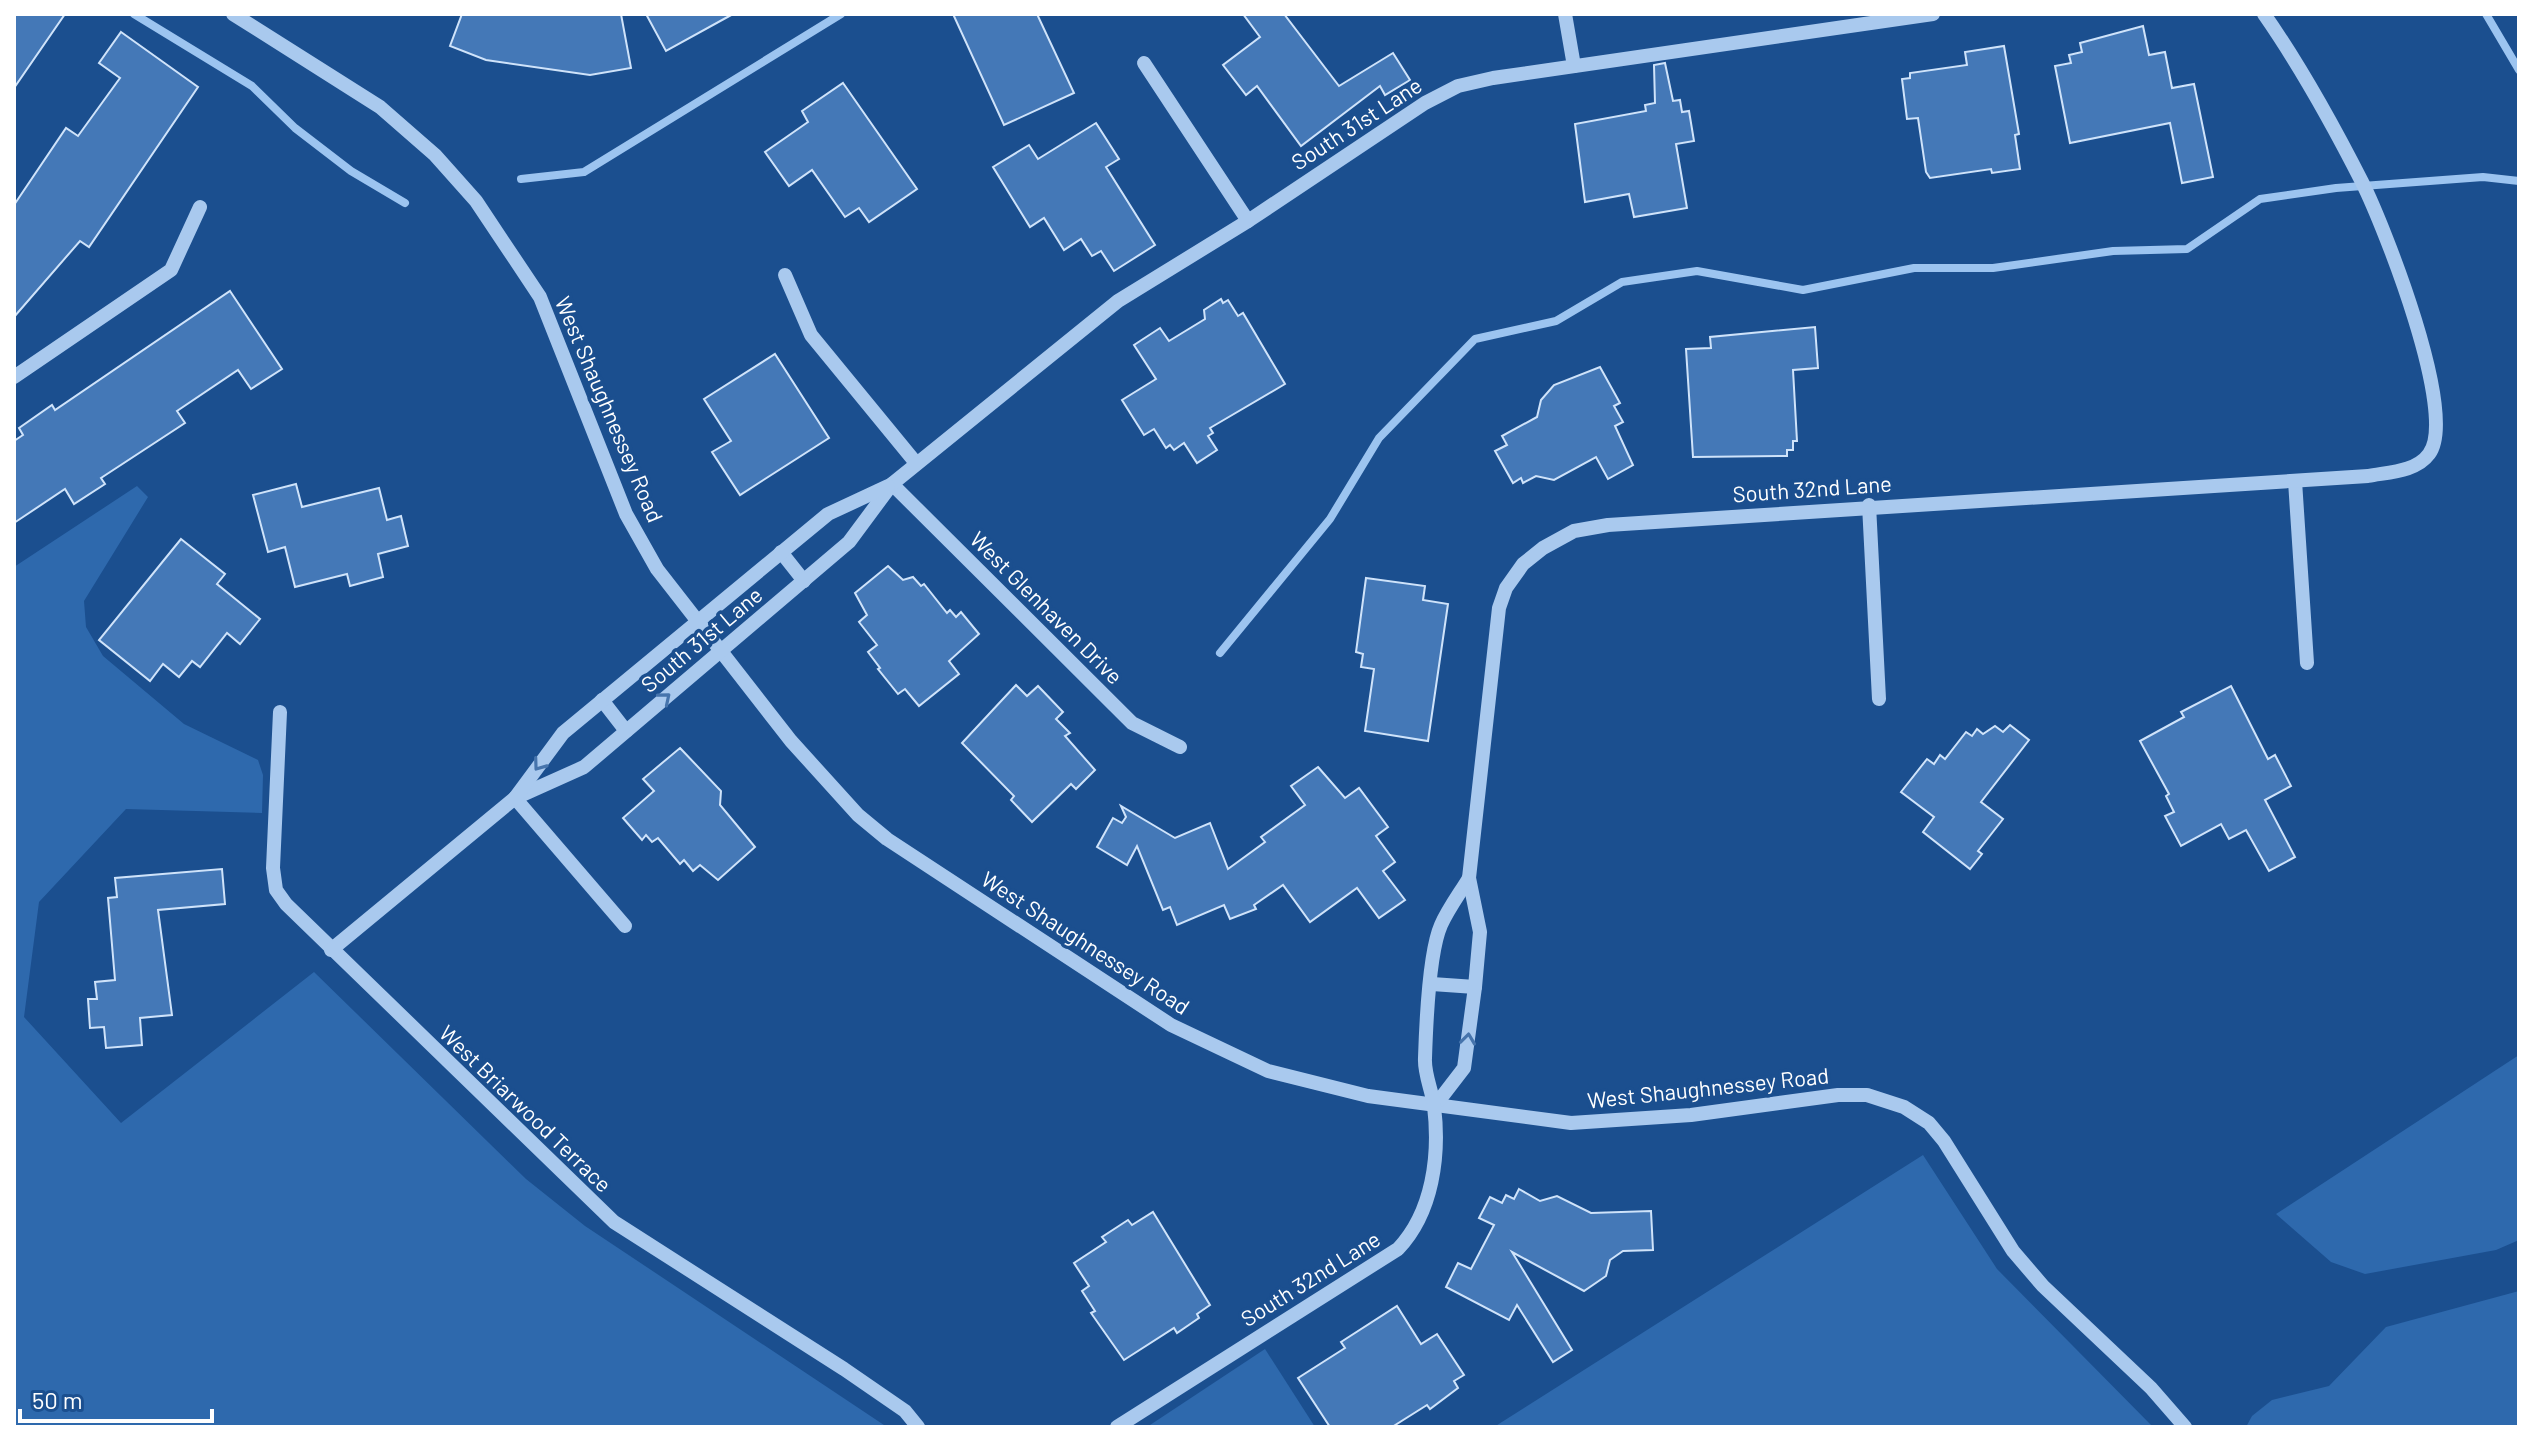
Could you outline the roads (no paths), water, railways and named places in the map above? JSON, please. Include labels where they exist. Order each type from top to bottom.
[{"type":"street","name":"West Shaughnessey Road","points":[[233,14],[380,107],[435,155],[476,201],[540,297],[626,514],[657,569],[809,761],[858,815],[887,839],[1171,1025],[1268,1071],[1368,1096],[1571,1123],[1691,1115],[1838,1095],[1867,1095],[1904,1107],[1929,1123],[1944,1141],[2013,1251],[2043,1286],[2151,1388],[2185,1427]]},
{"type":"street","points":[[1565,14],[1574,66]]},
{"type":"street","name":"South 31st Lane","points":[[515,798],[584,767],[849,542],[892,484],[916,463],[1118,301],[1248,221],[1425,103],[1458,86],[1933,14]]},
{"type":"street","name":"South 32nd Lane","points":[[1434,1107],[1464,1068],[1475,987],[1480,932],[1469,878],[1495,630],[1506,588],[1523,564],[1543,548],[1574,531],[1608,525],[1869,505],[2295,481],[2411,468],[2430,454],[2438,427],[2429,367],[2398,269],[2364,186],[2327,115],[2264,14]]},
{"type":"street","points":[[1144,63],[1248,221]]},
{"type":"street","points":[[14,377],[171,270],[200,207]]},
{"type":"street","points":[[785,275],[811,335],[916,463]]},
{"type":"street","points":[[2295,481],[2307,663]]},
{"type":"street","name":"South 31st Lane","points":[[331,950],[515,798],[563,733],[602,700],[828,514],[892,484]]},
{"type":"street","name":"West Glenhaven Drive","points":[[892,484],[1132,723],[1180,747]]},
{"type":"street","points":[[1869,505],[1879,699]]},
{"type":"street","points":[[781,552],[804,581]]},
{"type":"street","points":[[602,700],[626,731]]},
{"type":"street","name":"West Briarwood Terrace","points":[[280,712],[273,868],[276,890],[331,950],[614,1222],[844,1369],[905,1411],[918,1427]]},
{"type":"street","points":[[515,798],[625,926]]},
{"type":"street","name":"South 32nd Lane","points":[[1117,1427],[1398,1249],[1422,1219],[1431,1186],[1434,1107],[1425,1062],[1432,984],[1440,927],[1469,878]]},
{"type":"street","points":[[1432,984],[1475,987]]},
{"type":"waterway","points":[[134,14],[252,86],[295,128],[351,171],[405,203]]},
{"type":"waterway","points":[[521,179],[584,172],[841,14]]},
{"type":"waterway","points":[[2486,14],[2519,70]]},
{"type":"waterway","points":[[1220,653],[1330,519],[1379,438],[1475,339],[1556,321],[1622,282],[1697,271],[1803,290],[1914,268],[1993,268],[2113,251],[2187,249],[2260,199],[2336,188],[2483,177],[2519,181]]}]
